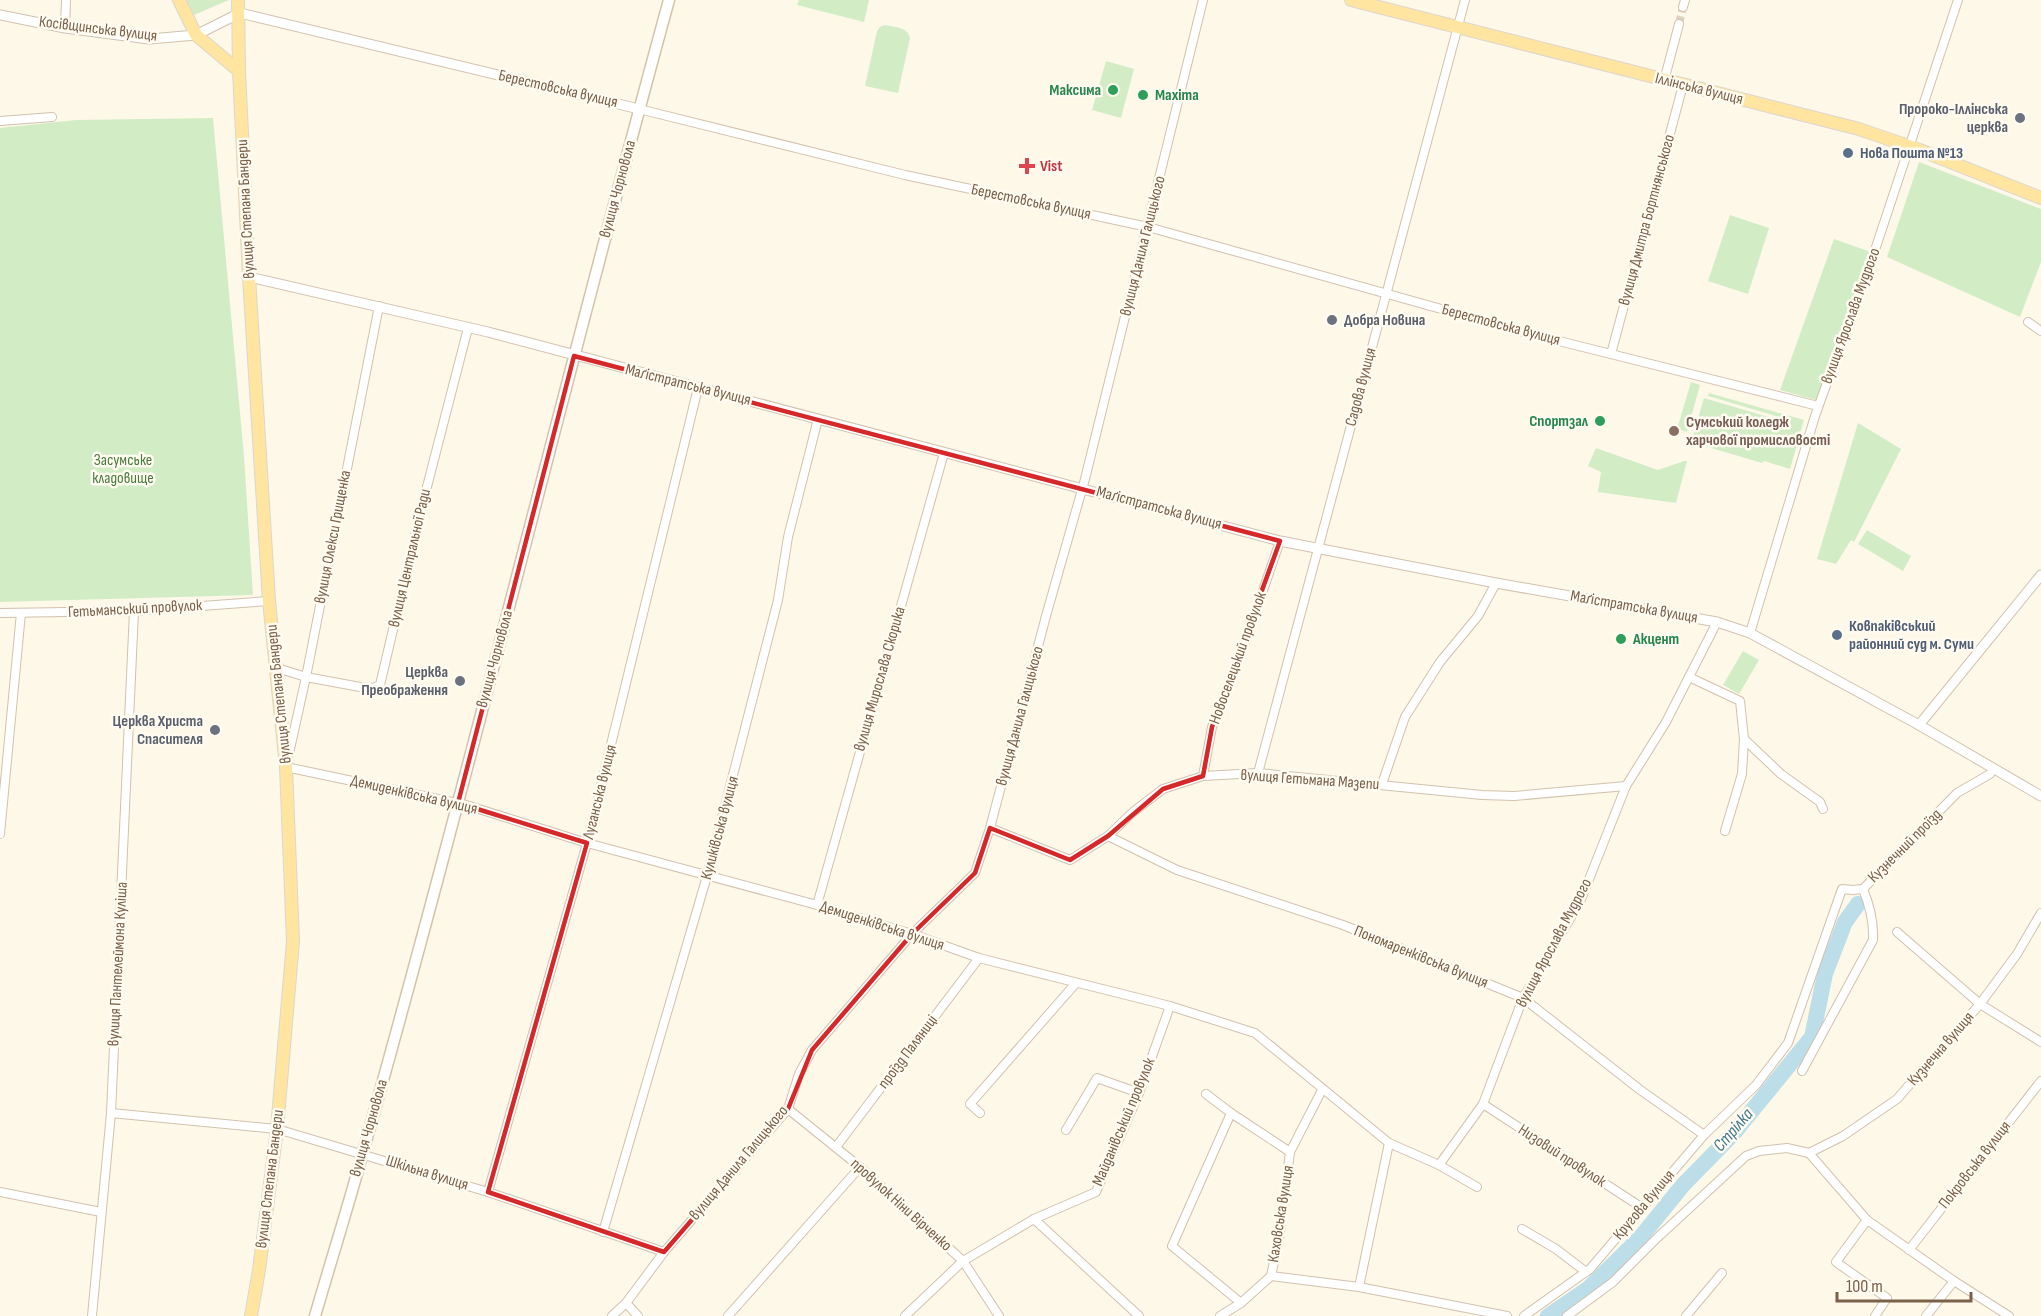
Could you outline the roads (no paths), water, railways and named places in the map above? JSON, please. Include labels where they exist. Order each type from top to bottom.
[{"type":"main road","points":[[179,0],[196,35],[239,71]]},
{"type":"main road","name":"вулиця Чорновола","points":[[315,1316],[363,1154],[458,803],[669,0]]},
{"type":"main road","name":"Іллінська вулиця","points":[[1351,0],[1859,129],[1910,146],[2041,198]]},
{"type":"main road","name":"вулиця Степана Бандери","points":[[239,6],[239,71],[249,277],[269,601],[286,767],[293,940],[277,1129],[251,1316]]},
{"type":"street","points":[[65,28],[66,0]]},
{"type":"street","name":"вулиця Данила Галицького","points":[[612,1316],[626,1303],[664,1252],[788,1109],[799,1074],[812,1050],[912,934],[975,873],[990,828],[1043,627],[1083,488],[1203,0]]},
{"type":"street","name":"Садова вулиця","points":[[1258,773],[1465,0]]},
{"type":"street","name":"вулиця Ярослава Мудрого","points":[[1750,633],[1818,406],[1875,250],[1958,0]]},
{"type":"street","points":[[196,35],[239,6]]},
{"type":"street","name":"Берестовська вулиця","points":[[239,6],[905,175],[1148,227],[1527,333],[1818,406]]},
{"type":"street","name":"Косівщинська вулиця","points":[[0,15],[65,28],[149,39],[196,35]]},
{"type":"street","points":[[1664,81],[1679,24]]},
{"type":"street","name":"вулиця Дмитра Бортнянського","points":[[1611,354],[1683,86]]},
{"type":"street","points":[[0,121],[52,117]]},
{"type":"street","name":"Маґістратська вулиця","points":[[249,277],[468,328],[1280,541],[1496,583],[1717,622],[1750,633],[1919,725],[2041,796]]},
{"type":"street","name":"вулиця Олекси Грищенка","points":[[286,767],[306,677],[379,306]]},
{"type":"street","points":[[2028,322],[2041,331]]},
{"type":"street","name":"вулиця Центральної Ради","points":[[277,668],[306,677],[371,689],[380,685],[422,506],[468,328]]},
{"type":"street","name":"Луганська вулиця","points":[[488,1192],[587,843],[698,388]]},
{"type":"street","name":"Куликівська вулиця","points":[[603,1232],[707,876],[778,600],[788,537],[818,419]]},
{"type":"street","name":"вулиця Мирослава Скорика","points":[[817,905],[944,453]]},
{"type":"street","name":"Новоселецький провулок","points":[[1203,776],[1212,727],[1246,640],[1280,541]]},
{"type":"street","points":[[1919,725],[2041,575]]},
{"type":"street","points":[[1382,784],[1405,717],[1440,662],[1478,615],[1496,583]]},
{"type":"street","name":"Гетьманський провулок","points":[[0,613],[134,611],[269,601]]},
{"type":"street","name":"вулиця Пантелеймона Куліша","points":[[92,1316],[111,1113],[134,611]]},
{"type":"street","points":[[0,834],[21,613]]},
{"type":"street","name":"вулиця Ярослава Мудрого","points":[[1439,1165],[1483,1104],[1523,998],[1580,902],[1626,786],[1666,722],[1717,622]]},
{"type":"street","points":[[1689,676],[1740,701],[1744,739],[1742,774],[1725,831]]},
{"type":"street","points":[[1744,739],[1781,774],[1820,801],[1823,809]]},
{"type":"street","name":"Демиденківська вулиця","points":[[286,767],[458,803],[587,843],[817,905],[980,958],[1170,1006],[1255,1033],[1389,1143],[1439,1165],[1477,1187]]},
{"type":"street","name":"Кузнечний проїзд","points":[[1802,1071],[1873,940],[1874,925],[1863,888],[1957,794],[1990,774],[1993,769]]},
{"type":"street","name":"вулиця Гетьмана Мазепи","points":[[990,828],[1070,860],[1108,836],[1133,812],[1163,789],[1203,776],[1258,773],[1482,795],[1514,796],[1626,786]]},
{"type":"street","name":"Пономаренківська вулиця","points":[[1108,836],[1177,870],[1342,925],[1523,998],[1639,1089],[1704,1135]]},
{"type":"street","name":"Кругова вулиця","points":[[1524,1316],[1586,1272],[1704,1135],[1756,1085],[1788,1043],[1842,889],[1863,888]]},
{"type":"street","name":"Кузнечна вулиця","points":[[1809,1153],[1853,1130],[1897,1099],[1980,1004],[2017,954],[2041,913]]},
{"type":"street","points":[[1897,932],[1980,1004],[2041,1042]]},
{"type":"street","name":"проїзд Паляниці","points":[[836,1147],[980,958]]},
{"type":"street","points":[[980,1113],[970,1104],[1076,983]]},
{"type":"street","name":"Майданівський провулок","points":[[905,1316],[963,1261],[1034,1219],[1096,1192],[1139,1093],[1170,1006]]},
{"type":"street","points":[[1066,1130],[1097,1078],[1139,1093]]},
{"type":"street","name":"Покровська вулиця","points":[[1909,1250],[2041,1081]]},
{"type":"street","name":"Каховська вулиця","points":[[1271,1276],[1279,1239],[1290,1152],[1322,1090]]},
{"type":"street","name":"Каховська вулиця","points":[[1206,1094],[1290,1152]]},
{"type":"street","name":"Низовий провулок","points":[[1483,1104],[1641,1208]]},
{"type":"street","name":"провулок Ніни Вірченко","points":[[788,1109],[860,1167],[963,1261],[999,1316]]},
{"type":"street","name":"Шкільна вулиця","points":[[111,1113],[277,1129],[488,1192],[664,1252]]},
{"type":"street","points":[[1231,1113],[1172,1246],[1241,1303]]},
{"type":"street","points":[[1359,1287],[1389,1143]]},
{"type":"street","points":[[1567,1316],[1614,1282],[1657,1238],[1746,1156],[1758,1151],[1787,1148],[1809,1153],[1868,1220],[2008,1316]]},
{"type":"street","points":[[728,1316],[860,1167]]},
{"type":"street","points":[[0,1192],[101,1212]]},
{"type":"street","points":[[1034,1219],[1139,1316]]},
{"type":"street","points":[[1868,1220],[1836,1262],[1887,1298],[1875,1316]]},
{"type":"street","points":[[1522,1229],[1556,1249],[1586,1272]]},
{"type":"street","points":[[1686,1316],[1722,1274]]},
{"type":"street","points":[[1220,1316],[1241,1303],[1271,1276],[1359,1287],[1507,1316]]},
{"type":"street","points":[[1926,1316],[1954,1281]]},
{"type":"street","points":[[626,1303],[638,1316]]},
{"type":"waterway","name":"Стрілка","points":[[1548,1316],[1589,1288],[1640,1238],[1683,1185],[1733,1134],[1812,1037],[1825,974],[1845,922],[1858,904]]},
{"type":"tunnel","points":[[1679,24],[1683,7]]},
{"type":"place","name":"Максима","points":[[1113,90]]},
{"type":"place","name":"Maxima","points":[[1143,95]]},
{"type":"place","name":"Пророко-Іллінська церква","points":[[2020,118]]},
{"type":"place","name":"Нова Пошта №13","points":[[1848,153]]},
{"type":"place","name":"Vist","points":[[1027,166]]},
{"type":"place","name":"Добра Новина","points":[[1332,320]]},
{"type":"place","name":"Спортзал","points":[[1600,421]]},
{"type":"place","name":"Сумський коледж харчової промисловості","points":[[1674,431]]},
{"type":"place","name":"Ковпаківський районний суд м. Суми","points":[[1837,635]]},
{"type":"place","name":"Акцент","points":[[1621,639]]},
{"type":"place","name":"Церква Преображення","points":[[460,681]]},
{"type":"place","name":"Церква Христа Спасителя","points":[[215,730]]},
{"type":"park label","name":"Засумське кладовище","points":[[123,469]]}]
